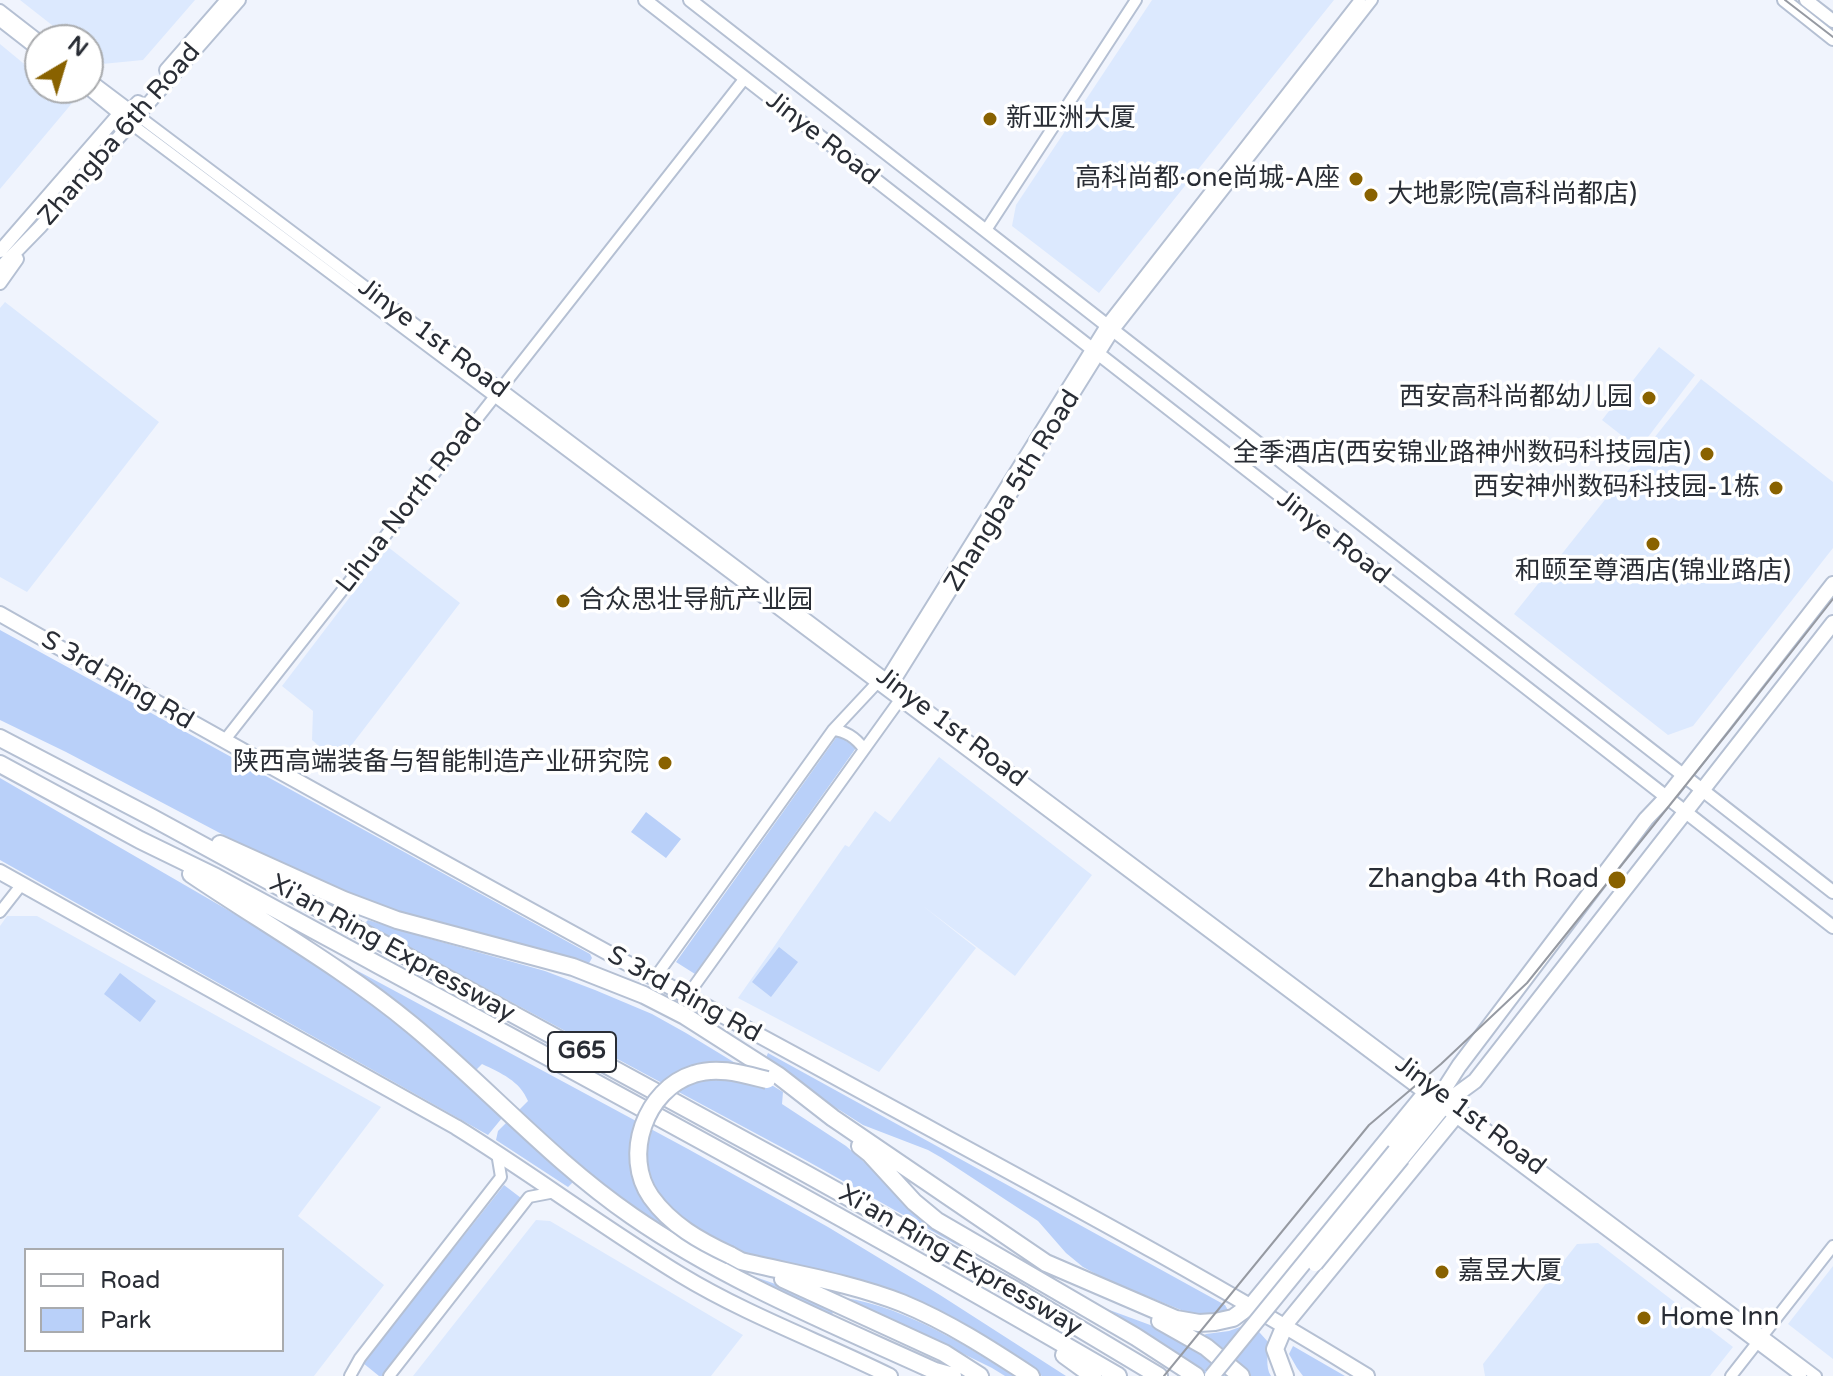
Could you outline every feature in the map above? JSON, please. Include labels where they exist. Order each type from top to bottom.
[{"type":"highway","name":"Xi'an Ring Expressway","points":[[0,738],[815,1179],[1015,1290],[1159,1376]]},
{"type":"highway","name":"Xi'an Ring Expressway","points":[[0,764],[140,840],[216,877],[800,1194],[1118,1376]]},
{"type":"highway","points":[[151,817],[397,920],[573,967],[644,995],[685,1016],[1046,1263],[1174,1327],[1206,1347],[1241,1376]]},
{"type":"highway","points":[[140,840],[366,989],[414,1026],[551,1153],[631,1215],[725,1273],[921,1365],[953,1376]]},
{"type":"highway","points":[[980,1376],[931,1346],[707,1245],[683,1230],[657,1205],[642,1175],[639,1139],[651,1108],[677,1082],[693,1074],[732,1071],[773,1078],[870,1154],[914,1202],[937,1221],[1136,1337],[1196,1376]]},
{"type":"highway","points":[[792,1094],[833,1118]]},
{"type":"highway","points":[[736,1258],[861,1289],[902,1303],[943,1322],[1031,1376]]},
{"type":"highway","points":[[1046,1263],[1176,1319],[1215,1322],[1233,1318],[1251,1305]]},
{"type":"highway","points":[[971,1290],[1093,1376]]},
{"type":"highway","points":[[1285,1325],[1275,1349],[1285,1376]]},
{"type":"main road","name":"Zhangba 6th Road","points":[[0,268],[40,227],[227,0]]},
{"type":"main road","name":"Zhangba 6th Road","points":[[0,251],[40,202],[129,116],[239,0]]},
{"type":"main road","name":"Jinye Road","points":[[645,0],[1833,927]]},
{"type":"main road","points":[[1784,0],[1833,39]]},
{"type":"main road","points":[[1806,0],[1833,21]]},
{"type":"main road","name":"Jinye Road","points":[[693,1],[1833,892]]},
{"type":"main road","points":[[0,242],[40,202]]},
{"type":"main road","points":[[0,283],[40,227]]},
{"type":"main road","points":[[1285,1325],[1442,1102],[1459,1066],[1637,832],[1833,584]]},
{"type":"main road","name":"S 3rd Ring Rd","points":[[0,614],[654,979],[1251,1305],[1367,1376]]},
{"type":"main road","points":[[1251,1305],[1442,1102],[1475,1081],[1833,623]]},
{"type":"main road","points":[[0,872],[456,1127],[682,1275],[738,1306],[890,1376]]},
{"type":"main road","points":[[1212,1376],[1442,1102]]},
{"type":"main road","points":[[1224,1376],[1398,1155]]},
{"type":"street","points":[[986,230],[1136,0]]},
{"type":"street","name":"Zhangba 5th Road","points":[[654,979],[833,730],[885,682],[1110,327],[1360,0]]},
{"type":"street","name":"Zhangba 5th Road","points":[[1110,327],[1372,0]]},
{"type":"street","points":[[0,10],[24,29]]},
{"type":"street","points":[[0,21],[24,40]]},
{"type":"street","name":"Lihua North Road","points":[[224,741],[745,78]]},
{"type":"street","name":"Jinye 1st Road","points":[[104,93],[129,116]]},
{"type":"street","name":"Jinye 1st Road","points":[[104,99],[1760,1340],[1816,1376]]},
{"type":"street","name":"Jinye 1st Road","points":[[885,682],[899,701],[1442,1102],[1760,1340],[1801,1376]]},
{"type":"street","points":[[687,996],[899,701],[885,682]]},
{"type":"street","points":[[833,730],[848,733],[864,749]]},
{"type":"street","points":[[0,912],[22,884]]},
{"type":"street","points":[[350,1376],[360,1358],[501,1177],[497,1153]]},
{"type":"street","points":[[389,1376],[529,1197],[556,1191]]},
{"type":"street","points":[[1731,1376],[1833,1246]]},
{"type":"shaded area","points":[[20,0],[195,0],[143,60],[104,64],[104,24],[51,24]]},
{"type":"shaded area","points":[[1152,0],[1334,0],[1099,293],[1012,226],[1016,205]]},
{"type":"shaded area","points":[[0,44],[24,64],[24,104],[71,104],[0,189]]},
{"type":"shaded area","points":[[5,302],[159,422],[27,592],[0,577],[0,308]]},
{"type":"shaded area","name":"西安高科尚都幼儿园","points":[[1659,347],[1695,375],[1639,449],[1602,420]]},
{"type":"shaded area","points":[[1701,379],[1833,482],[1833,548],[1693,726],[1668,735],[1514,614]]},
{"type":"shaded area","points":[[388,547],[460,603],[344,755],[335,760],[312,740],[313,711],[282,686]]},
{"type":"shaded area","points":[[939,757],[1092,875],[1015,976],[923,906],[976,948],[879,1072],[738,998],[845,845],[849,847],[875,811],[890,822]]},
{"type":"shaded area","points":[[7,916],[37,916],[381,1107],[298,1216],[384,1285],[314,1376],[0,1376],[0,926]]},
{"type":"shaded area","points":[[536,1220],[550,1221],[743,1335],[711,1376],[413,1376]]},
{"type":"shaded area","points":[[1598,1243],[1733,1347],[1710,1376],[1485,1376],[1483,1364],[1577,1244]]},
{"type":"shaded area","points":[[1833,1266],[1833,1359],[1788,1324]]},
{"type":"green space","points":[[0,630],[590,954],[592,958],[588,965],[392,913],[273,861],[0,720]]},
{"type":"green space","points":[[838,735],[856,748],[695,974],[676,962]]},
{"type":"green space","points":[[0,778],[342,979],[413,1035],[502,1118],[488,1135],[0,860]]},
{"type":"green space","points":[[646,812],[681,839],[666,858],[631,832]]},
{"type":"green space","points":[[368,920],[545,971],[652,1014],[783,1092],[782,1104],[846,1146],[922,1219],[964,1249],[809,1162],[368,925]]},
{"type":"green space","points":[[779,947],[798,962],[771,997],[752,982]]},
{"type":"green space","points":[[356,970],[828,1227],[1066,1376],[1042,1376],[943,1318],[715,1246],[708,1259],[582,1173],[568,1187],[496,1140],[498,1131],[528,1101],[520,1088],[509,1078],[482,1064],[472,1074],[357,975]]},
{"type":"green space","points":[[120,973],[156,1001],[140,1022],[104,994]]},
{"type":"green space","points":[[768,1053],[1225,1305],[1229,1312],[1199,1316],[1186,1312],[1083,1267],[1038,1221],[928,1150],[863,1125],[764,1062]]},
{"type":"green space","points":[[504,1185],[521,1198],[379,1376],[363,1363]]},
{"type":"green space","points":[[724,1266],[784,1287],[832,1310],[833,1316],[831,1318]]},
{"type":"green space","points":[[832,1296],[857,1300],[904,1315],[950,1337],[1014,1376],[1005,1376],[913,1329],[910,1332]]},
{"type":"green space","points":[[1096,1305],[1161,1329],[1200,1350],[1232,1376],[1210,1376]]},
{"type":"green space","points":[[1251,1323],[1269,1343],[1267,1364],[1271,1376],[1249,1376],[1200,1337]]},
{"type":"green space","points":[[1293,1346],[1345,1376],[1303,1376],[1289,1354]]},
{"type":"tram line","points":[[1785,0],[1833,37]]},
{"type":"tram line","points":[[1164,1376],[1369,1125],[1441,1064],[1527,983],[1833,599]]},
{"type":"place","name":"新亚洲大厦","points":[[990,119]]},
{"type":"place","name":"高科尚都·one尚城-A座","points":[[1356,179]]},
{"type":"place","name":"大地影院(高科尚都店)","points":[[1371,195]]},
{"type":"place","name":"西安高科尚都幼儿园","points":[[1649,398]]},
{"type":"place","name":"全季酒店(西安锦业路神州数码科技园店)","points":[[1707,454]]},
{"type":"place","name":"西安神州数码科技园-1栋","points":[[1776,488]]},
{"type":"place","name":"和颐至尊酒店(锦业路店)","points":[[1653,544]]},
{"type":"place","name":"合众思壮导航产业园","points":[[563,601]]},
{"type":"place","name":"陕西高端装备与智能制造产业研究院","points":[[665,763]]},
{"type":"place","name":"Zhangba 4th Road","points":[[1617,880]]},
{"type":"place","name":"嘉昱大厦","points":[[1442,1272]]},
{"type":"place","name":"Home Inn","points":[[1644,1318]]}]
